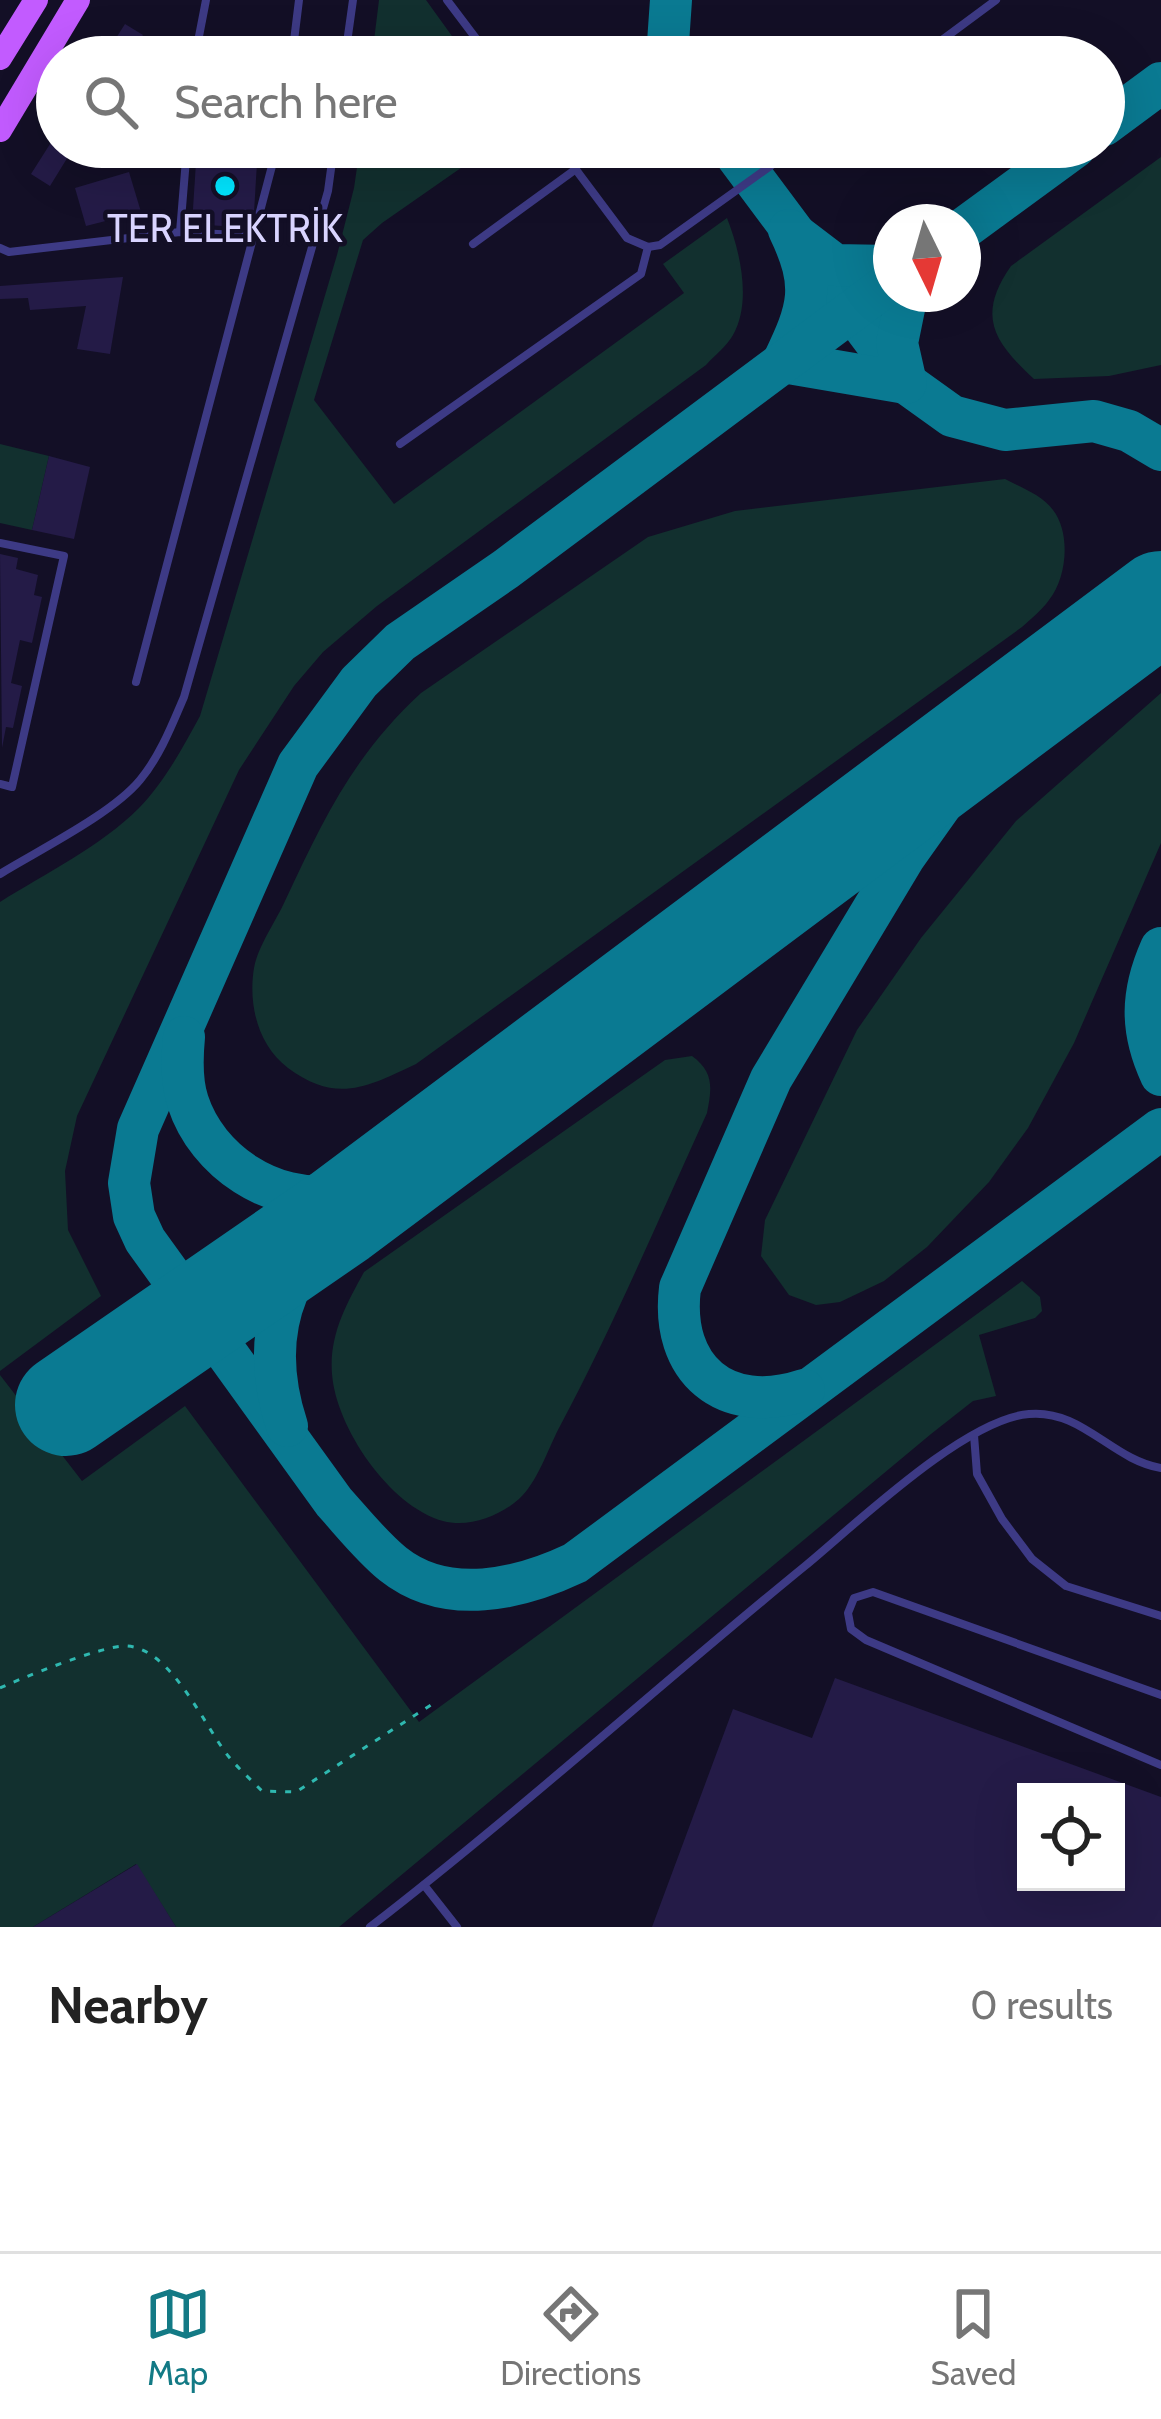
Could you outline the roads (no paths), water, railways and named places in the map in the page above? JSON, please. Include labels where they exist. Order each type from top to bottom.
[{"type":"main road","points":[[0,58],[36,0]]},
{"type":"main road","points":[[57,36],[79,0]]},
{"type":"main road","points":[[0,130],[36,71]]},
{"type":"lane","points":[[199,36],[206,0]]},
{"type":"lane","points":[[295,36],[299,0]]},
{"type":"lane","points":[[348,36],[352,0]]},
{"type":"lane","points":[[447,0],[474,36]]},
{"type":"lane","points":[[947,36],[996,0]]},
{"type":"lane","points":[[180,232],[185,168]]},
{"type":"lane","points":[[136,682],[272,168]]},
{"type":"lane","points":[[0,874],[116,802],[140,781],[168,736],[184,697],[331,168]]},
{"type":"lane","points":[[472,244],[576,170],[628,238],[647,248],[660,245],[768,168]]},
{"type":"lane","points":[[3,252],[180,232],[256,236]]},
{"type":"lane","points":[[400,444],[641,274],[647,248]]},
{"type":"lane","points":[[0,543],[64,556],[12,787],[0,784]]},
{"type":"lane","points":[[370,1927],[909,1481],[999,1420],[1030,1413],[1060,1416],[1129,1460],[1161,1468]]},
{"type":"lane","points":[[974,1435],[977,1474],[1032,1559],[1066,1586],[1161,1616]]},
{"type":"lane","points":[[1161,1694],[873,1592],[854,1598],[848,1613],[851,1630],[866,1640],[1161,1765]]},
{"type":"lane","points":[[424,1885],[458,1927]]},
{"type":"place","name":"TER ELEKTRİK","points":[[225,186]]}]
